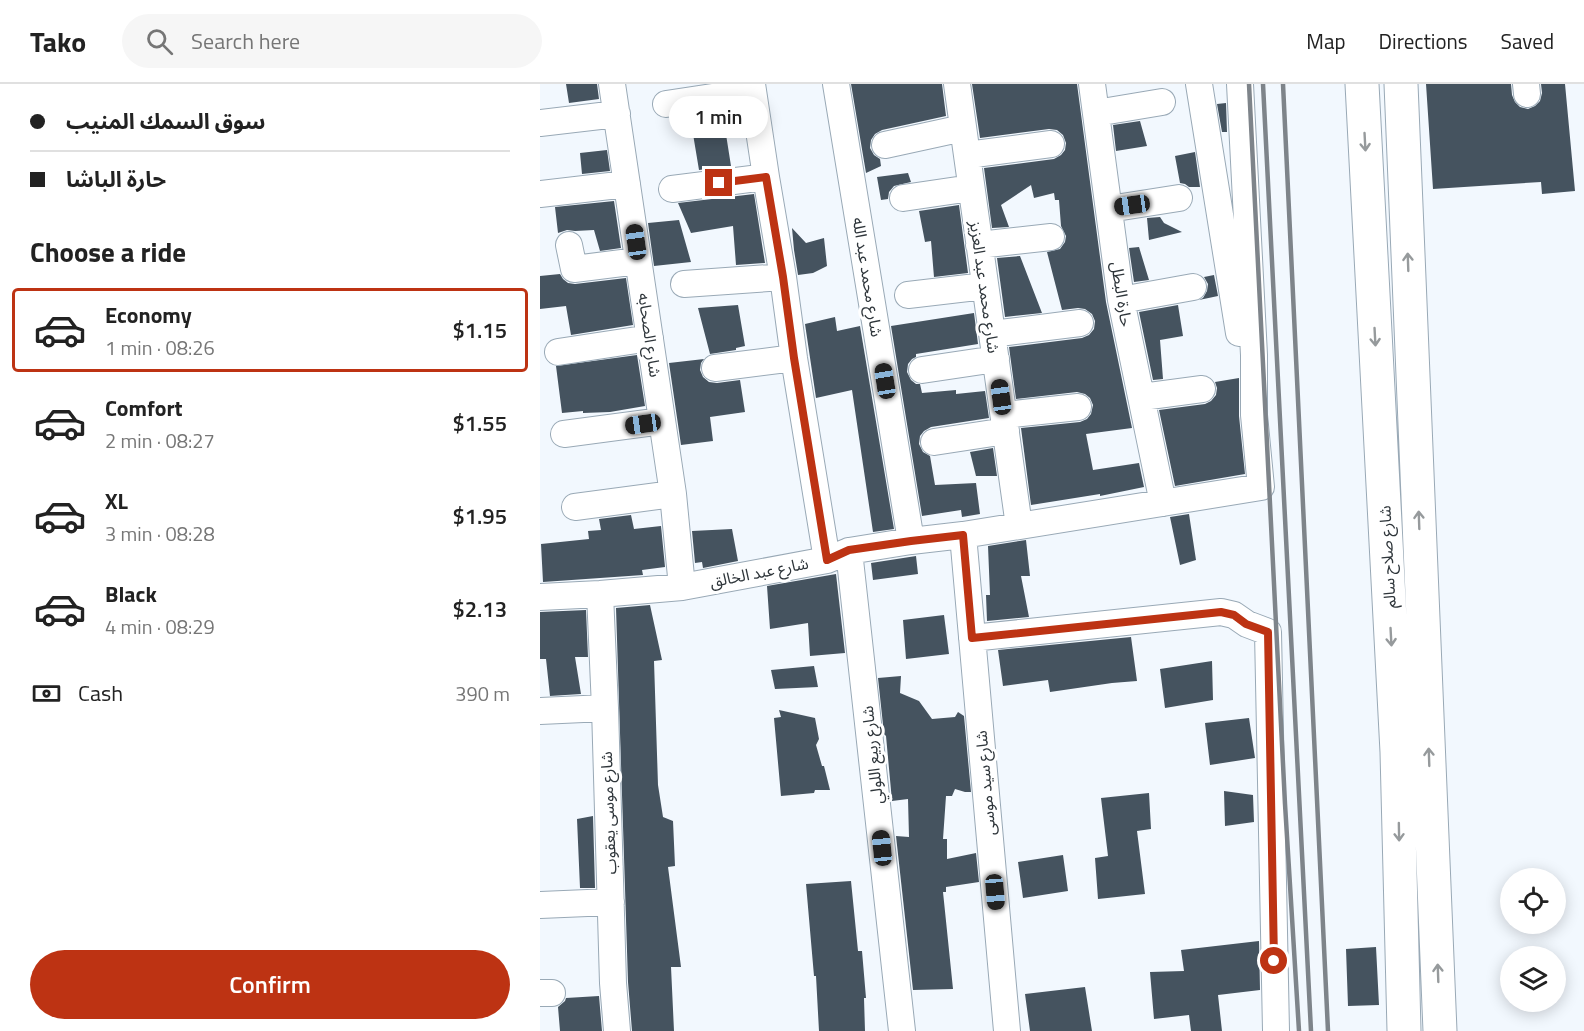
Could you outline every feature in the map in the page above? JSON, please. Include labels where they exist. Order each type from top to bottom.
[{"type":"highway","name":"شارع صلاح سالم","points":[[1362,84],[1397,752],[1404,1031]]},
{"type":"highway","name":"شارع صلاح سالم","points":[[1401,84],[1440,1031]]},
{"type":"highway","points":[[1387,561],[1420,561]]},
{"type":"street","name":"شارع الصحابه","points":[[612,84],[673,494],[682,587]]},
{"type":"street","name":"شارع محمد عبد الله","points":[[836,84],[911,541]]},
{"type":"street","name":"شارع محمد عبد العزيز","points":[[957,84],[1018,526]]},
{"type":"street","name":"حارة البطل","points":[[1092,84],[1121,300],[1163,503]]},
{"type":"street","points":[[1200,84],[1238,332],[1246,349],[1254,355]]},
{"type":"street","points":[[1240,84],[1254,355]]},
{"type":"street","points":[[666,104],[752,87]]},
{"type":"street","name":"شارع ربيع اللولي","points":[[752,87],[794,358],[838,555],[902,1031]]},
{"type":"street","points":[[1096,113],[1162,102]]},
{"type":"street","points":[[540,123],[617,114]]},
{"type":"street","points":[[885,145],[963,128]]},
{"type":"street","points":[[967,155],[1051,144]]},
{"type":"street","points":[[672,189],[766,177]]},
{"type":"street","points":[[540,194],[627,184]]},
{"type":"street","points":[[903,198],[970,188]]},
{"type":"street","points":[[1109,208],[1179,198]]},
{"type":"street","points":[[979,245],[1051,237]]},
{"type":"street","points":[[569,245],[574,269],[638,261]]},
{"type":"street","points":[[684,284],[783,277]]},
{"type":"street","points":[[908,295],[985,286]]},
{"type":"street","points":[[1121,300],[1193,287]]},
{"type":"street","points":[[992,334],[1080,323]]},
{"type":"street","points":[[558,352],[650,338]]},
{"type":"street","name":"شارع عبد الخالق","points":[[540,597],[682,587],[911,541],[963,535],[1261,487],[1254,415],[1254,355]]},
{"type":"street","points":[[716,368],[794,358]]},
{"type":"street","points":[[922,370],[996,359]]},
{"type":"street","points":[[1142,397],[1202,389]]},
{"type":"street","points":[[934,442],[1078,407]]},
{"type":"street","points":[[564,434],[662,421]]},
{"type":"street","points":[[575,507],[673,494]]},
{"type":"street","name":"شارع سيد موسى","points":[[963,535],[1007,1031]]},
{"type":"street","name":"شارع موسى يعقوب","points":[[600,594],[613,983],[617,1031]]},
{"type":"street","points":[[972,638],[1221,612],[1234,615],[1246,624],[1268,632],[1276,1031]]},
{"type":"street","points":[[540,711],[605,708]]},
{"type":"street","points":[[540,905],[611,902]]},
{"type":"building","points":[[566,84],[597,84],[599,99],[569,103]]},
{"type":"building","points":[[851,84],[942,84],[946,116],[882,130],[875,134],[870,148],[880,159],[881,166],[866,173]]},
{"type":"building","points":[[972,84],[1077,84],[1106,302],[1132,428],[1086,434],[1093,470],[1139,463],[1144,487],[1100,496],[1100,494],[1031,505],[1021,428],[1080,422],[1091,414],[1093,405],[1090,398],[1077,392],[1016,399],[1009,347],[1082,338],[1094,329],[1095,321],[1092,314],[1085,309],[1062,310],[1047,252],[1060,249],[1066,236],[1061,226],[1059,200],[1055,200],[1054,193],[1034,198],[1031,185],[1001,205],[1009,227],[992,228],[984,168],[1054,159],[1065,150],[1066,143],[1063,135],[1057,130],[1049,129],[980,138]]},
{"type":"building","points":[[1426,84],[1511,84],[1515,102],[1520,107],[1528,109],[1540,101],[1541,84],[1565,84],[1575,191],[1542,194],[1541,182],[1433,189]]},
{"type":"building","points":[[1226,103],[1227,132],[1222,132],[1217,104]]},
{"type":"building","points":[[740,108],[743,127],[725,128],[731,166],[699,170],[690,116]]},
{"type":"building","points":[[1140,121],[1147,146],[1116,151],[1113,125]]},
{"type":"building","points":[[607,150],[610,171],[582,174],[580,153]]},
{"type":"building","points":[[1195,152],[1200,187],[1189,187],[1180,183],[1175,156]]},
{"type":"building","points":[[908,173],[911,182],[894,186],[889,192],[888,199],[881,200],[877,177]]},
{"type":"building","points":[[754,194],[765,263],[736,265],[733,226],[691,233],[678,203]]},
{"type":"building","points":[[614,201],[621,248],[600,251],[594,230],[567,230],[558,233],[555,207]]},
{"type":"building","points":[[959,205],[968,273],[934,277],[931,241],[925,242],[919,211]]},
{"type":"building","points":[[1160,217],[1164,223],[1182,232],[1149,240],[1147,218]]},
{"type":"building","points":[[679,220],[691,262],[654,266],[648,223]]},
{"type":"building","points":[[792,228],[806,243],[824,238],[827,266],[813,273],[798,275]]},
{"type":"building","points":[[1139,247],[1149,280],[1134,282],[1129,248]]},
{"type":"building","points":[[1020,256],[1042,313],[1005,317],[997,258]]},
{"type":"building","points":[[560,274],[568,283],[575,284],[626,278],[633,325],[571,335],[566,306],[540,309],[540,276]]},
{"type":"building","points":[[1214,275],[1218,296],[1199,300],[1207,291],[1208,284],[1204,277]]},
{"type":"building","points":[[738,305],[745,346],[736,348],[736,350],[710,354],[698,308]]},
{"type":"building","points":[[1178,305],[1183,336],[1160,340],[1163,379],[1153,380],[1139,312]]},
{"type":"building","points":[[974,313],[978,344],[916,354],[916,357],[908,364],[907,372],[911,380],[920,384],[922,393],[956,390],[956,394],[985,391],[989,418],[931,427],[920,436],[919,444],[923,452],[930,456],[935,485],[976,483],[980,514],[962,517],[961,510],[922,516],[891,326]]},
{"type":"building","points":[[835,317],[837,331],[860,326],[894,529],[873,532],[852,390],[816,398],[805,324]]},
{"type":"building","points":[[637,355],[645,406],[610,412],[562,413],[556,366]]},
{"type":"building","points":[[704,359],[700,370],[709,382],[740,380],[745,412],[710,417],[713,441],[681,445],[669,363]]},
{"type":"building","points":[[1239,378],[1239,416],[1245,474],[1175,486],[1159,410],[1205,404],[1216,395],[1215,382]]},
{"type":"building","points":[[993,448],[997,476],[976,476],[970,452]]},
{"type":"building","points":[[1189,514],[1196,560],[1180,565],[1170,517]]},
{"type":"building","points":[[631,515],[634,529],[661,526],[665,567],[642,570],[643,575],[543,582],[541,544],[589,539],[588,531],[601,530],[599,519]]},
{"type":"building","points":[[732,529],[738,561],[703,568],[702,562],[695,563],[692,531]]},
{"type":"building","points":[[1026,540],[1030,576],[1021,576],[1029,617],[987,621],[986,595],[990,595],[988,546]]},
{"type":"building","points":[[916,556],[918,574],[873,580],[871,563]]},
{"type":"building","points":[[836,574],[845,653],[810,656],[808,623],[770,629],[767,586]]},
{"type":"building","points":[[650,605],[662,660],[654,661],[658,785],[663,817],[673,821],[675,866],[668,867],[681,967],[671,967],[674,1031],[632,1031],[628,982],[616,608]]},
{"type":"building","points":[[586,610],[588,657],[575,657],[581,694],[550,696],[546,659],[540,659],[540,612]]},
{"type":"building","points":[[944,615],[949,654],[906,659],[903,620]]},
{"type":"building","points":[[1131,637],[1137,681],[1050,692],[1048,680],[1003,686],[998,650]]},
{"type":"building","points":[[1212,661],[1213,700],[1165,708],[1160,669]]},
{"type":"building","points":[[814,666],[818,687],[775,689],[771,670]]},
{"type":"building","points":[[901,676],[900,693],[919,701],[932,719],[955,717],[958,712],[964,716],[971,792],[955,789],[952,796],[946,796],[943,839],[947,839],[947,859],[976,853],[979,882],[946,887],[946,892],[943,892],[953,989],[913,990],[896,836],[909,837],[908,799],[892,801],[878,678]]},
{"type":"building","points":[[779,710],[815,718],[819,739],[816,745],[830,790],[815,790],[814,793],[781,796],[774,718],[781,717]]},
{"type":"building","points":[[1249,718],[1255,758],[1210,765],[1205,723]]},
{"type":"building","points":[[1224,791],[1253,795],[1254,822],[1225,826]]},
{"type":"building","points":[[1149,793],[1151,829],[1137,831],[1145,894],[1098,899],[1095,858],[1108,856],[1101,798]]},
{"type":"building","points":[[593,816],[595,888],[580,888],[577,819]]},
{"type":"building","points":[[1063,855],[1068,891],[1023,898],[1018,862]]},
{"type":"building","points":[[851,881],[858,951],[862,951],[866,998],[864,998],[865,1031],[819,1031],[816,976],[814,976],[806,884]]},
{"type":"building","points":[[1259,941],[1260,990],[1218,995],[1222,1031],[1191,1031],[1189,1015],[1154,1019],[1150,972],[1184,971],[1181,950]]},
{"type":"building","points":[[1376,947],[1379,1005],[1348,1006],[1346,949]]},
{"type":"building","points":[[1085,987],[1092,1031],[1030,1031],[1025,994]]},
{"type":"building","points":[[599,996],[602,1031],[560,1031],[558,1007],[566,998]]},
{"type":"railway","points":[[1249,84],[1285,804],[1299,1031]]},
{"type":"railway","points":[[1263,84],[1311,1031]]},
{"type":"railway","points":[[1283,84],[1328,1031]]},
{"type":"route","points":[[719,183],[766,177],[827,560],[849,550],[963,535],[972,638],[1221,612],[1234,615],[1246,624],[1268,632],[1274,961]]}]
